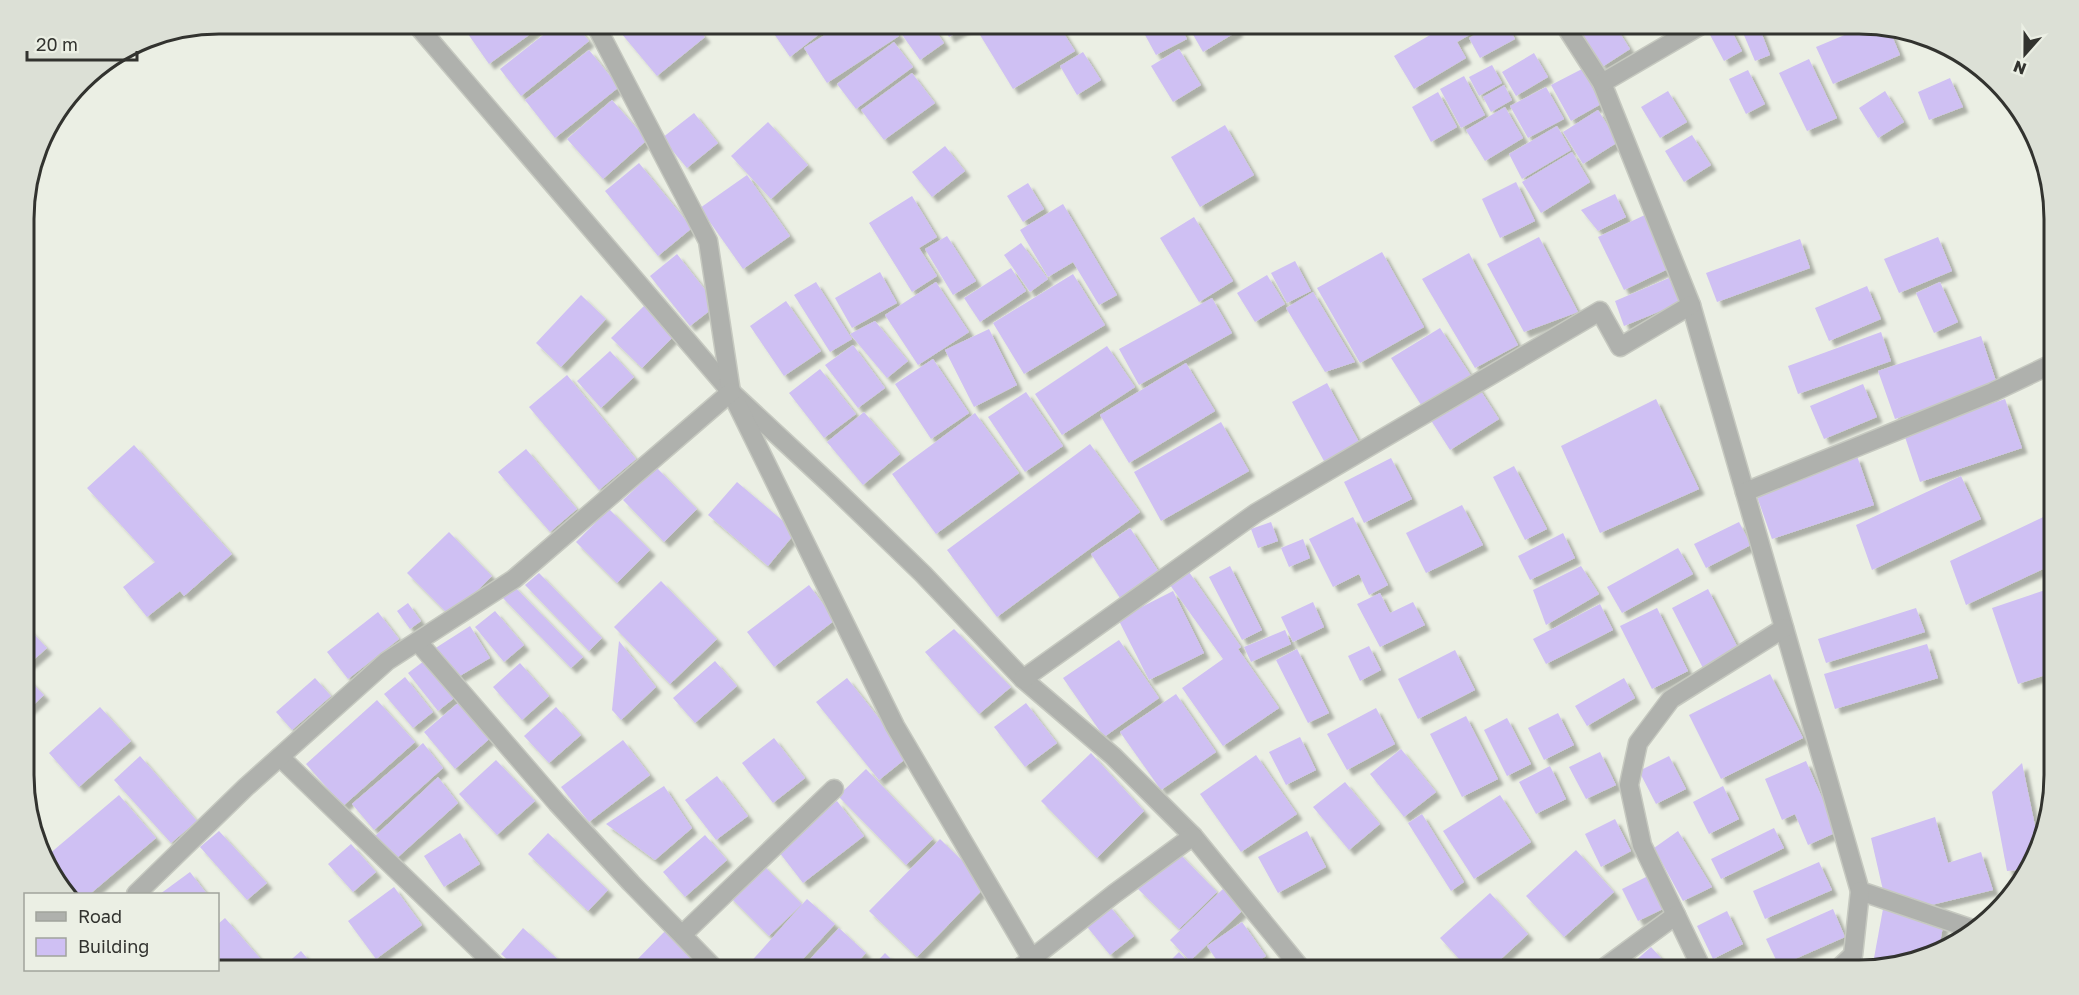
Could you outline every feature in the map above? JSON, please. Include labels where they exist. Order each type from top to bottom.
[{"type":"street","points":[[425,34],[731,392],[923,574],[1023,680],[1113,756],[1194,836],[1295,960]]},
{"type":"street","points":[[600,34],[708,241],[731,392],[895,726],[1034,960]]},
{"type":"street","points":[[1570,34],[1602,83],[1691,305],[1860,891],[1853,955],[1848,960]]},
{"type":"street","points":[[1602,83],[1686,34]]},
{"type":"street","points":[[1023,680],[1256,513],[1600,311],[1620,347],[1691,305]]},
{"type":"street","points":[[1745,492],[1993,392],[2044,368]]},
{"type":"street","points":[[137,893],[246,787],[387,661],[513,579],[731,392]]},
{"type":"street","points":[[1698,960],[1642,845],[1629,785],[1638,744],[1671,699],[1784,628]]},
{"type":"street","points":[[418,642],[557,803],[631,884],[707,960]]},
{"type":"street","points":[[280,757],[490,960]]},
{"type":"street","points":[[683,934],[834,789]]},
{"type":"street","points":[[1041,960],[1194,836]]},
{"type":"street","points":[[1860,891],[1965,927]]},
{"type":"street","points":[[1615,960],[1676,915]]},
{"type":"building","points":[[468,34],[530,34],[489,64]]},
{"type":"building","points":[[544,34],[583,34],[589,41],[521,96],[500,69]]},
{"type":"building","points":[[622,34],[702,34],[705,37],[657,76]]},
{"type":"building","points":[[774,34],[819,34],[790,57]]},
{"type":"building","points":[[826,34],[898,34],[899,36],[827,83],[804,48]]},
{"type":"building","points":[[902,34],[938,34],[944,43],[920,60]]},
{"type":"building","points":[[979,34],[1064,34],[1075,51],[1013,89]]},
{"type":"building","points":[[1144,34],[1184,34],[1187,39],[1156,55]]},
{"type":"building","points":[[1193,34],[1233,34],[1203,52]]},
{"type":"building","points":[[1432,34],[1471,34],[1457,42],[1466,58],[1414,89],[1394,56]]},
{"type":"building","points":[[1476,34],[1512,34],[1515,39],[1480,58],[1469,38]]},
{"type":"building","points":[[1581,34],[1620,34],[1630,49],[1602,67]]},
{"type":"building","points":[[1710,34],[1733,34],[1742,51],[1724,61]]},
{"type":"building","points":[[1744,34],[1762,34],[1770,55],[1755,61]]},
{"type":"building","points":[[1847,34],[1883,36],[1893,38],[1900,55],[1833,84],[1816,47]]},
{"type":"building","points":[[894,42],[913,67],[856,109],[837,84]]},
{"type":"building","points":[[1179,49],[1201,85],[1173,102],[1151,66]]},
{"type":"building","points":[[589,50],[619,87],[555,138],[525,100]]},
{"type":"building","points":[[1083,52],[1101,80],[1077,95],[1060,66]]},
{"type":"building","points":[[1534,53],[1548,77],[1516,96],[1502,72]]},
{"type":"building","points":[[1809,59],[1837,118],[1807,131],[1779,73]]},
{"type":"building","points":[[1492,65],[1502,83],[1479,96],[1469,77]]},
{"type":"building","points":[[1582,69],[1601,104],[1571,121],[1551,85]]},
{"type":"building","points":[[1748,70],[1765,104],[1746,114],[1729,79]]},
{"type":"building","points":[[912,73],[935,103],[884,140],[861,110]]},
{"type":"building","points":[[1464,76],[1485,115],[1461,128],[1440,89]]},
{"type":"building","points":[[1950,78],[1963,107],[1929,120],[1918,92]]},
{"type":"building","points":[[1504,85],[1512,100],[1491,112],[1483,97]]},
{"type":"building","points":[[1546,87],[1564,119],[1528,138],[1510,106]]},
{"type":"building","points":[[1668,91],[1687,122],[1660,138],[1641,107]]},
{"type":"building","points":[[1885,91],[1904,122],[1878,138],[1859,108]]},
{"type":"building","points":[[1438,92],[1457,127],[1431,142],[1412,107]]},
{"type":"building","points":[[612,100],[647,140],[603,179],[567,139]]},
{"type":"building","points":[[1505,107],[1523,138],[1485,161],[1466,130]]},
{"type":"building","points":[[1598,110],[1618,142],[1583,164],[1563,132]]},
{"type":"building","points":[[694,113],[718,143],[687,168],[662,138]]},
{"type":"building","points":[[768,122],[808,165],[771,199],[731,156]]},
{"type":"building","points":[[1225,125],[1254,175],[1200,207],[1171,157]]},
{"type":"building","points":[[1557,126],[1571,150],[1522,179],[1509,154]]},
{"type":"building","points":[[1692,135],[1711,165],[1684,182],[1665,151]]},
{"type":"building","points":[[945,146],[965,171],[932,197],[912,172]]},
{"type":"building","points":[[1572,152],[1590,182],[1541,213],[1522,182]]},
{"type":"building","points":[[639,163],[692,228],[658,256],[605,191]]},
{"type":"building","points":[[747,175],[790,236],[743,269],[700,208]]},
{"type":"building","points":[[1516,182],[1535,221],[1500,238],[1482,199]]},
{"type":"building","points":[[1028,183],[1044,209],[1023,222],[1007,196]]},
{"type":"building","points":[[1615,194],[1626,217],[1598,231],[1581,210]]},
{"type":"building","points":[[912,196],[937,237],[919,248],[937,276],[912,292],[869,223]]},
{"type":"building","points":[[1063,204],[1117,295],[1099,305],[1073,262],[1048,277],[1020,230]]},
{"type":"building","points":[[1647,214],[1672,267],[1624,290],[1598,237]]},
{"type":"building","points":[[1194,217],[1233,281],[1199,302],[1160,238]]},
{"type":"building","points":[[947,236],[976,281],[953,295],[925,249]]},
{"type":"building","points":[[1539,237],[1578,312],[1524,332],[1487,264]]},
{"type":"building","points":[[1938,237],[1952,271],[1899,293],[1884,259]]},
{"type":"building","points":[[1800,239],[1810,268],[1717,302],[1706,273]]},
{"type":"building","points":[[1021,243],[1048,279],[1030,292],[1004,255]]},
{"type":"building","points":[[1382,252],[1424,327],[1360,363],[1317,288]]},
{"type":"building","points":[[1469,253],[1518,345],[1475,368],[1422,279]]},
{"type":"building","points":[[677,254],[717,305],[690,326],[650,276]]},
{"type":"building","points":[[1295,261],[1311,291],[1287,303],[1271,273]]},
{"type":"building","points":[[1011,268],[1026,291],[980,322],[964,298]]},
{"type":"building","points":[[880,272],[897,303],[852,328],[835,298]]},
{"type":"building","points":[[1073,274],[1105,325],[1024,374],[993,323]]},
{"type":"building","points":[[1267,275],[1285,304],[1255,322],[1237,293]]},
{"type":"building","points":[[1669,278],[1680,303],[1624,326],[1615,301]]},
{"type":"building","points":[[816,282],[852,339],[830,352],[794,295]]},
{"type":"building","points":[[936,282],[969,332],[918,365],[885,315]]},
{"type":"building","points":[[1940,282],[1958,322],[1934,333],[1916,293]]},
{"type":"building","points":[[1867,286],[1881,319],[1829,341],[1815,308]]},
{"type":"building","points":[[1313,292],[1355,362],[1325,372],[1286,308]]},
{"type":"building","points":[[581,295],[606,319],[561,367],[536,343]]},
{"type":"building","points":[[1212,298],[1232,333],[1139,385],[1119,349]]},
{"type":"building","points":[[786,301],[821,351],[784,376],[750,326]]},
{"type":"building","points":[[645,305],[675,335],[642,368],[611,338]]},
{"type":"building","points":[[875,321],[908,361],[887,378],[850,334]]},
{"type":"building","points":[[1440,328],[1499,419],[1450,450],[1391,358]]},
{"type":"building","points":[[989,329],[1017,385],[974,407],[945,350]]},
{"type":"building","points":[[1881,332],[1891,361],[1798,394],[1788,366]]},
{"type":"building","points":[[1981,336],[1997,384],[1895,419],[1878,371]]},
{"type":"building","points":[[853,345],[885,388],[858,408],[825,365]]},
{"type":"building","points":[[1107,346],[1135,387],[1062,435],[1035,394]]},
{"type":"building","points":[[610,351],[634,377],[601,408],[577,381]]},
{"type":"building","points":[[933,359],[969,413],[931,439],[895,384]]},
{"type":"building","points":[[1186,363],[1215,411],[1129,463],[1100,415]]},
{"type":"building","points":[[820,369],[856,414],[824,438],[789,393]]},
{"type":"building","points":[[567,375],[636,459],[599,490],[529,407]]},
{"type":"building","points":[[1327,383],[1359,442],[1324,461],[1292,402]]},
{"type":"building","points":[[1863,384],[1877,417],[1824,439],[1810,406]]},
{"type":"building","points":[[1026,392],[1063,446],[1025,472],[988,417]]},
{"type":"building","points":[[1656,399],[1699,489],[1600,533],[1561,446]]},
{"type":"building","points":[[2005,399],[2022,448],[1920,482],[1904,434]]},
{"type":"building","points":[[864,412],[900,454],[863,485],[827,442]]},
{"type":"building","points":[[975,413],[1019,473],[936,534],[892,474]]},
{"type":"building","points":[[1221,422],[1249,471],[1161,521],[1134,472]]},
{"type":"building","points":[[1090,444],[1140,512],[997,617],[947,550]]},
{"type":"building","points":[[134,445],[232,554],[184,596],[180,591],[147,617],[123,587],[155,562],[87,488]]},
{"type":"building","points":[[526,449],[577,509],[550,532],[498,472]]},
{"type":"building","points":[[1857,456],[1874,505],[1772,539],[1755,491]]},
{"type":"building","points":[[1391,458],[1412,499],[1364,523],[1344,482]]},
{"type":"building","points":[[1514,466],[1547,529],[1525,540],[1493,477]]},
{"type":"building","points":[[657,468],[697,509],[664,542],[623,500]]},
{"type":"building","points":[[1961,476],[1981,519],[1872,570],[1856,525]]},
{"type":"building","points":[[737,482],[796,532],[768,566],[708,515]]},
{"type":"building","points":[[1462,505],[1483,545],[1426,573],[1406,533]]},
{"type":"building","points":[[609,509],[650,550],[617,583],[576,542]]},
{"type":"building","points":[[1353,517],[1388,585],[1369,595],[1359,574],[1333,587],[1309,539]]},
{"type":"building","points":[[2044,517],[2044,569],[1966,605],[1950,561]]},
{"type":"building","points":[[1271,522],[1278,541],[1258,548],[1251,529]]},
{"type":"building","points":[[1739,522],[1751,545],[1706,568],[1694,544]]},
{"type":"building","points":[[1130,528],[1159,572],[1120,598],[1091,554]]},
{"type":"building","points":[[449,532],[492,576],[451,617],[407,573]]},
{"type":"building","points":[[1563,533],[1575,558],[1530,580],[1518,556]]},
{"type":"building","points":[[1303,539],[1310,558],[1289,567],[1281,548]]},
{"type":"building","points":[[1678,548],[1693,574],[1622,613],[1607,587]]},
{"type":"building","points":[[1230,566],[1262,630],[1242,640],[1209,577]]},
{"type":"building","points":[[1581,566],[1599,594],[1546,625],[1533,590]]},
{"type":"building","points":[[1189,572],[1241,647],[1238,649],[1279,708],[1223,746],[1182,688],[1223,659],[1170,585]]},
{"type":"building","points":[[539,573],[602,638],[589,651],[525,585]]},
{"type":"building","points":[[661,581],[717,639],[670,684],[614,627]]},
{"type":"building","points":[[512,584],[583,657],[571,668],[500,595]]},
{"type":"building","points":[[809,585],[835,620],[774,667],[747,632]]},
{"type":"building","points":[[1708,589],[1740,652],[1704,670],[1672,608]]},
{"type":"building","points":[[2044,590],[2044,676],[2018,684],[1992,608]]},
{"type":"building","points":[[1173,591],[1204,653],[1149,680],[1118,619]]},
{"type":"building","points":[[1380,593],[1390,613],[1413,602],[1425,625],[1380,647],[1357,604]]},
{"type":"building","points":[[1313,602],[1324,627],[1293,642],[1281,617]]},
{"type":"building","points":[[408,603],[421,621],[410,629],[397,611]]},
{"type":"building","points":[[1600,604],[1613,630],[1546,664],[1533,639]]},
{"type":"building","points":[[1657,608],[1688,671],[1652,689],[1620,626]]},
{"type":"building","points":[[1916,608],[1925,632],[1826,663],[1818,639]]},
{"type":"building","points":[[495,611],[524,645],[504,662],[475,627]]},
{"type":"building","points":[[378,612],[399,639],[348,679],[327,652]]},
{"type":"building","points":[[470,626],[490,658],[453,680],[434,649]]},
{"type":"building","points":[[954,629],[1011,687],[979,714],[925,652]]},
{"type":"building","points":[[1285,630],[1291,644],[1251,662],[1244,647]]},
{"type":"building","points":[[35,635],[47,648],[35,659]]},
{"type":"building","points":[[1119,640],[1159,698],[1104,737],[1063,678]]},
{"type":"building","points":[[619,641],[656,687],[621,720],[612,710]]},
{"type":"building","points":[[1927,644],[1938,678],[1835,709],[1824,674]]},
{"type":"building","points":[[1369,646],[1381,670],[1360,681],[1348,656]]},
{"type":"building","points":[[1297,649],[1329,713],[1308,723],[1276,660]]},
{"type":"building","points":[[1455,650],[1475,690],[1418,719],[1398,679]]},
{"type":"building","points":[[428,658],[458,695],[438,711],[408,673]]},
{"type":"building","points":[[715,661],[737,686],[695,723],[673,698]]},
{"type":"building","points":[[520,663],[549,696],[522,720],[493,687]]},
{"type":"building","points":[[1770,674],[1803,738],[1721,779],[1689,715]]},
{"type":"building","points":[[405,677],[433,712],[413,728],[384,694]]},
{"type":"building","points":[[315,678],[331,696],[292,730],[276,712]]},
{"type":"building","points":[[847,678],[909,756],[879,780],[816,702]]},
{"type":"building","points":[[1624,678],[1635,698],[1587,726],[1575,706]]},
{"type":"building","points":[[35,686],[44,695],[35,704]]},
{"type":"building","points":[[1176,694],[1216,752],[1161,790],[1120,732]]},
{"type":"building","points":[[464,698],[495,734],[455,769],[424,732]]},
{"type":"building","points":[[377,700],[415,742],[343,806],[306,764]]},
{"type":"building","points":[[1026,703],[1057,743],[1025,767],[994,727]]},
{"type":"building","points":[[100,707],[131,741],[79,787],[49,753]]},
{"type":"building","points":[[556,707],[581,735],[549,763],[524,736]]},
{"type":"building","points":[[1376,708],[1395,744],[1347,770],[1327,734]]},
{"type":"building","points":[[1558,713],[1574,745],[1544,760],[1528,728]]},
{"type":"building","points":[[1466,716],[1498,779],[1462,797],[1430,734]]},
{"type":"building","points":[[1507,718],[1531,764],[1507,776],[1484,730]]},
{"type":"building","points":[[1300,737],[1316,770],[1286,785],[1269,752]]},
{"type":"building","points":[[774,738],[805,778],[773,803],[742,763]]},
{"type":"building","points":[[623,740],[650,775],[589,822],[561,787]]},
{"type":"building","points":[[423,743],[443,768],[374,830],[352,804]]},
{"type":"building","points":[[1401,749],[1436,792],[1404,817],[1370,774]]},
{"type":"building","points":[[1600,752],[1616,785],[1586,799],[1569,767]]},
{"type":"building","points":[[1091,753],[1144,811],[1097,858],[1041,801]]},
{"type":"building","points":[[1256,755],[1297,814],[1241,852],[1200,794]]},
{"type":"building","points":[[140,756],[197,821],[171,843],[114,780]]},
{"type":"building","points":[[1669,756],[1686,789],[1656,804],[1639,771]]},
{"type":"building","points":[[496,760],[535,801],[497,835],[459,794]]},
{"type":"building","points":[[1806,761],[1837,832],[1808,845],[1795,814],[1782,820],[1765,779]]},
{"type":"building","points":[[2022,763],[2036,831],[2019,870],[2007,871],[1992,792]]},
{"type":"building","points":[[1550,766],[1566,799],[1536,814],[1519,782]]},
{"type":"building","points":[[866,769],[933,839],[906,865],[838,796]]},
{"type":"building","points":[[717,776],[748,816],[716,840],[685,800]]},
{"type":"building","points":[[438,777],[458,803],[397,858],[374,837]]},
{"type":"building","points":[[1345,782],[1380,824],[1349,850],[1313,807]]},
{"type":"building","points":[[664,786],[692,828],[655,860],[606,824]]},
{"type":"building","points":[[1723,786],[1739,819],[1709,834],[1693,802]]},
{"type":"building","points":[[119,795],[156,838],[91,893],[77,893],[59,868],[52,852]]},
{"type":"building","points":[[1500,795],[1531,842],[1474,879],[1443,831]]},
{"type":"building","points":[[837,801],[864,836],[803,883],[776,848]]},
{"type":"building","points":[[1422,814],[1464,882],[1451,891],[1408,823]]},
{"type":"building","points":[[1935,817],[1948,863],[1981,852],[1993,890],[1919,908],[1885,899],[1871,838]]},
{"type":"building","points":[[1615,819],[1631,851],[1601,867],[1585,834]]},
{"type":"building","points":[[1774,828],[1784,848],[1721,879],[1711,859]]},
{"type":"building","points":[[219,831],[267,883],[247,900],[200,847]]},
{"type":"building","points":[[1307,831],[1326,867],[1278,893],[1258,857]]},
{"type":"building","points":[[1678,831],[1712,887],[1683,901],[1654,848]]},
{"type":"building","points":[[460,833],[480,864],[444,887],[424,856]]},
{"type":"building","points":[[548,833],[608,890],[588,911],[528,854]]},
{"type":"building","points":[[705,835],[727,860],[685,897],[663,872]]},
{"type":"building","points":[[940,839],[987,885],[917,957],[869,911]]},
{"type":"building","points":[[351,844],[376,872],[353,892],[328,864]]},
{"type":"building","points":[[1576,850],[1614,892],[1564,937],[1526,896]]},
{"type":"building","points":[[1177,851],[1217,892],[1179,929],[1138,889]]},
{"type":"building","points":[[1819,862],[1832,890],[1765,919],[1753,891]]},
{"type":"building","points":[[761,863],[802,904],[769,936],[728,895]]},
{"type":"building","points":[[190,872],[206,893],[161,893]]},
{"type":"building","points":[[1652,874],[1669,906],[1638,921],[1622,889]]},
{"type":"building","points":[[394,887],[422,925],[376,959],[348,921]]},
{"type":"building","points":[[1225,887],[1245,908],[1191,960],[1170,940]]},
{"type":"building","points":[[1490,893],[1528,934],[1500,960],[1460,960],[1440,938]]},
{"type":"building","points":[[807,899],[835,924],[802,960],[752,960]]},
{"type":"building","points":[[1108,904],[1134,936],[1110,955],[1084,923]]},
{"type":"building","points":[[1833,909],[1845,937],[1793,960],[1776,960],[1766,939]]},
{"type":"building","points":[[1883,909],[1944,921],[1940,941],[1919,951],[1895,957],[1874,958]]},
{"type":"building","points":[[1727,911],[1743,944],[1713,959],[1697,926]]},
{"type":"building","points":[[225,918],[262,960],[219,960],[219,923]]},
{"type":"building","points":[[1242,922],[1266,956],[1260,960],[1217,960],[1207,946]]},
{"type":"building","points":[[523,928],[559,960],[508,960],[501,954]]},
{"type":"building","points":[[668,928],[700,960],[637,960]]},
{"type":"building","points":[[839,928],[866,953],[859,960],[809,960]]},
{"type":"building","points":[[1651,947],[1663,960],[1636,960]]},
{"type":"building","points":[[301,951],[309,960],[291,960]]},
{"type":"building","points":[[1179,952],[1187,960],[1171,960]]},
{"type":"building","points":[[885,953],[892,960],[878,960]]}]
